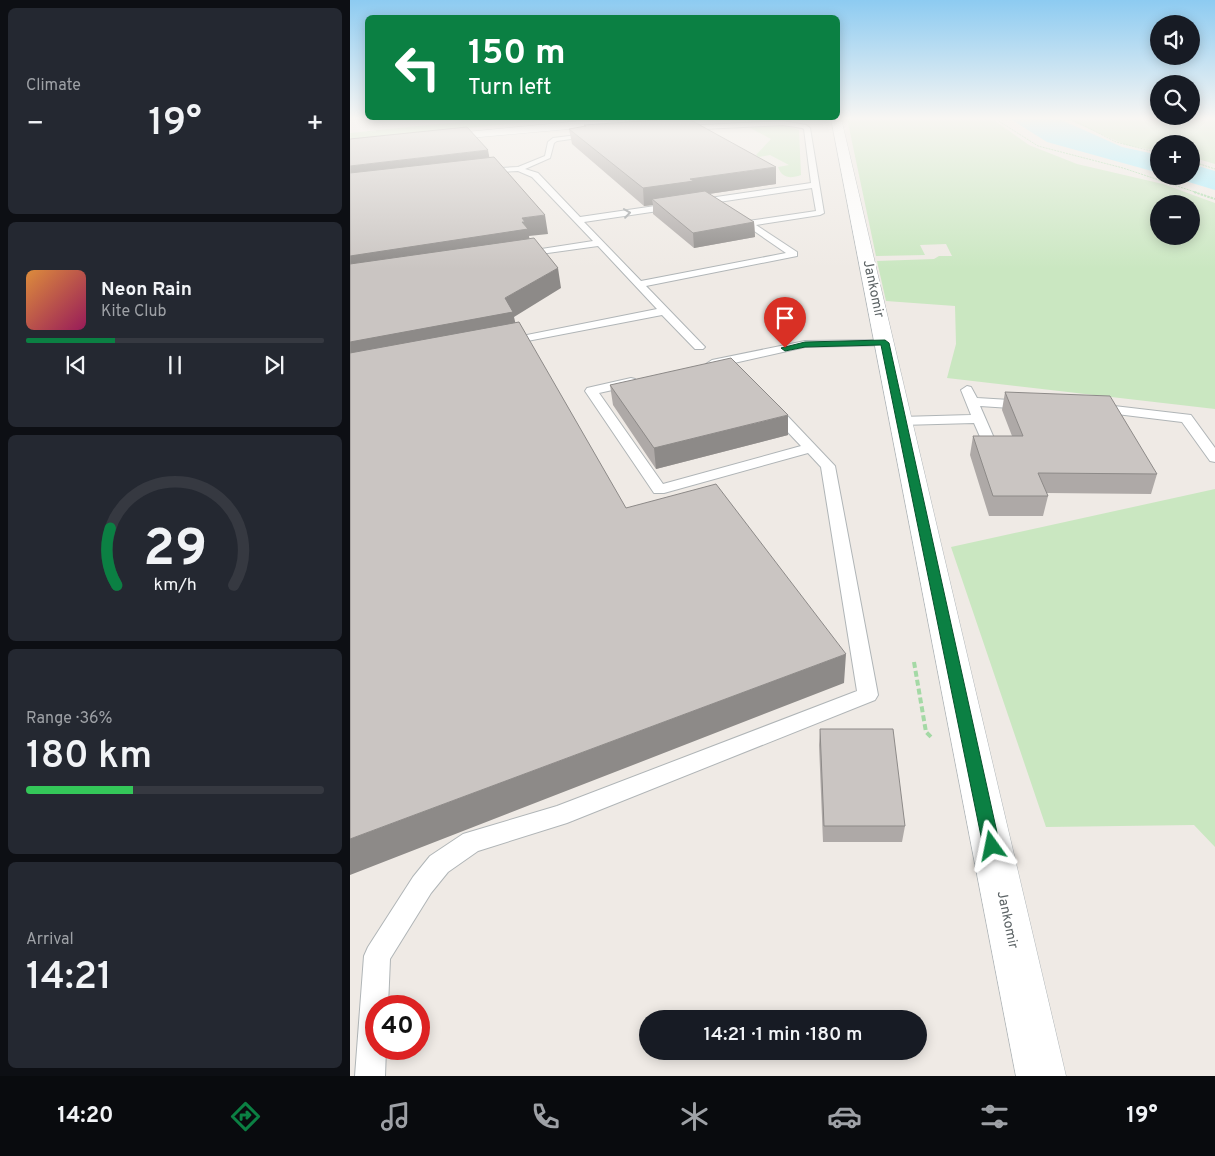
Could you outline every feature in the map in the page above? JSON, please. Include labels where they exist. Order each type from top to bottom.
[{"type":"street","name":"Jankomir","points":[[847,168],[1041,1076]]},
{"type":"lane","points":[[476,175],[526,168]]},
{"type":"lane","points":[[639,284],[794,254],[748,224],[820,213],[812,168]]},
{"type":"lane","points":[[523,170],[535,175],[698,347]]},
{"type":"lane","points":[[787,184],[795,188]]},
{"type":"lane","points":[[578,220],[814,185]]},
{"type":"lane","points":[[513,256],[599,243]]},
{"type":"lane","points":[[493,345],[665,311]]},
{"type":"lane","points":[[698,368],[805,344],[885,343]]},
{"type":"lane","points":[[727,361],[740,374]]},
{"type":"lane","points":[[639,380],[591,391],[659,490],[811,448]]},
{"type":"lane","points":[[990,445],[970,396],[1042,405]]},
{"type":"lane","points":[[370,1076],[377,956],[422,885],[439,864],[471,842],[559,816],[868,695],[828,466],[766,401]]},
{"type":"lane","points":[[1082,407],[1186,418],[1215,458]]},
{"type":"lane","points":[[901,421],[979,419]]},
{"type":"path","points":[[1124,168],[1215,199]]},
{"type":"green space","points":[[779,168],[801,168],[801,175],[787,177]]},
{"type":"green space","points":[[858,168],[1095,168],[1150,181],[1150,185],[1166,185],[1193,195],[1150,195],[1150,245],[1200,245],[1200,198],[1215,203],[1215,409],[947,378],[956,344],[955,306],[886,301],[877,261],[934,259],[939,256],[952,256],[946,244],[920,245],[925,255],[876,256]]},
{"type":"green space","points":[[1215,489],[1215,847],[1194,825],[1046,827],[951,547]]},
{"type":"water","points":[[1200,168],[1215,171],[1215,190],[1199,185]]},
{"type":"building","points":[[393,168],[504,168],[545,215],[522,218],[525,222],[522,222],[528,229],[350,256],[350,173]]},
{"type":"building","points":[[618,168],[767,168],[690,179],[694,181],[643,188]]},
{"type":"building","points":[[705,191],[754,222],[693,233],[652,199]]},
{"type":"building","points":[[534,238],[558,268],[505,298],[513,312],[350,342],[350,264]]},
{"type":"building","points":[[519,322],[626,508],[716,484],[846,654],[350,839],[350,353]]},
{"type":"building","points":[[731,358],[788,415],[654,448],[610,385]]},
{"type":"building","points":[[1005,392],[1110,396],[1157,474],[1038,473],[1048,496],[993,496],[973,436],[1023,436]]},
{"type":"building","points":[[820,729],[893,729],[905,826],[824,826]]},
{"type":"route","points":[[785,348],[805,344],[885,343],[992,846]]}]
